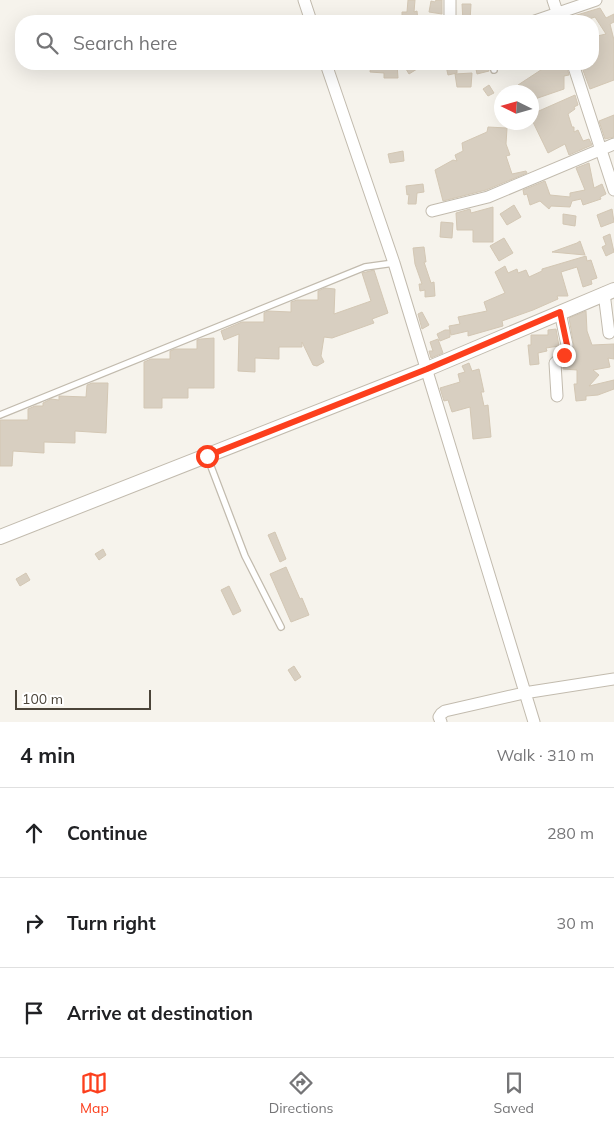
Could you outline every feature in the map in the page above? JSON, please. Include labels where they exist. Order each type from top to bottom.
[{"type":"street","points":[[304,0],[309,15]]},
{"type":"street","points":[[450,0],[450,15]]},
{"type":"street","points":[[553,0],[558,15]]},
{"type":"street","points":[[563,15],[596,0]]},
{"type":"street","points":[[328,70],[394,263],[534,722]]},
{"type":"street","points":[[575,70],[614,190]]},
{"type":"street","points":[[432,210],[488,197],[614,144]]},
{"type":"street","points":[[0,537],[427,369],[609,292],[609,333]]},
{"type":"street","points":[[557,396],[555,363],[566,353],[567,345],[560,312]]},
{"type":"street","points":[[441,722],[440,714],[446,711],[524,693],[614,679]]},
{"type":"lane","points":[[0,415],[365,267],[394,263]]},
{"type":"lane","points":[[207,456],[246,556],[281,627]]},
{"type":"building","points":[[408,0],[415,0],[414,12],[417,11],[417,15],[402,15],[402,12],[407,12]]},
{"type":"building","points":[[436,0],[442,0],[442,14],[429,12],[431,1],[435,2]]},
{"type":"building","points":[[462,4],[471,4],[470,15],[463,15]]},
{"type":"building","points":[[600,8],[606,18],[614,14],[614,22],[610,24],[614,40],[614,80],[590,89],[583,70],[599,70],[599,36],[606,34],[599,23],[599,15],[577,15]]},
{"type":"building","points":[[370,70],[397,70],[398,78],[384,78],[384,73],[370,72]]},
{"type":"building","points":[[407,70],[415,70],[409,74]]},
{"type":"building","points":[[447,70],[457,70],[457,73],[448,75]]},
{"type":"building","points":[[476,70],[489,70],[489,71],[477,74]]},
{"type":"building","points":[[541,70],[568,70],[569,75],[564,76],[564,89],[539,98],[539,85],[518,85]]},
{"type":"building","points":[[472,73],[471,87],[457,87],[455,74]]},
{"type":"building","points":[[489,85],[494,93],[488,96],[483,89]]},
{"type":"building","points":[[575,95],[578,105],[568,114],[572,127],[574,127],[574,132],[578,130],[583,141],[589,139],[592,145],[569,155],[565,144],[548,153],[537,130],[539,130],[539,111]]},
{"type":"building","points":[[614,115],[614,137],[605,139],[599,121]]},
{"type":"building","points":[[488,127],[494,127],[494,130],[507,130],[506,144],[510,155],[506,156],[512,174],[526,171],[527,173],[486,190],[443,201],[435,170],[453,160],[457,161],[455,155],[463,151],[462,143],[487,132]]},
{"type":"building","points":[[403,151],[404,161],[390,163],[388,154]]},
{"type":"building","points":[[589,163],[594,188],[602,184],[606,194],[600,197],[601,199],[583,205],[581,199],[572,201],[570,207],[551,206],[549,209],[540,201],[530,205],[527,194],[524,195],[523,190],[545,181],[550,195],[570,197],[570,193],[585,190],[576,168]]},
{"type":"building","points":[[423,184],[424,192],[417,193],[416,204],[408,204],[409,194],[407,195],[406,186]]},
{"type":"building","points":[[514,205],[521,217],[507,225],[500,214]]},
{"type":"building","points":[[493,207],[493,242],[473,242],[473,230],[457,230],[456,213],[470,209],[471,213]]},
{"type":"building","points":[[612,209],[614,222],[601,227],[597,215]]},
{"type":"building","points":[[563,214],[576,216],[575,226],[563,224]]},
{"type":"building","points":[[441,222],[453,223],[452,238],[440,237]]},
{"type":"building","points":[[610,234],[614,252],[606,256],[602,247],[606,245],[603,237]]},
{"type":"building","points":[[504,238],[513,253],[499,261],[490,246]]},
{"type":"building","points":[[580,241],[585,255],[552,252],[577,243]]},
{"type":"building","points":[[424,247],[426,262],[424,262],[431,283],[434,282],[435,296],[425,297],[425,290],[420,291],[419,284],[422,284],[415,264],[413,248]]},
{"type":"building","points":[[586,256],[587,261],[591,260],[597,278],[591,280],[592,284],[583,287],[577,267],[561,272],[568,296],[557,296],[558,299],[502,321],[503,326],[468,336],[468,331],[451,335],[449,326],[460,324],[458,317],[487,311],[484,302],[505,293],[495,272],[505,266],[508,273],[517,269],[518,273],[526,270],[529,277],[542,271],[542,269]]},
{"type":"building","points":[[374,270],[388,313],[372,319],[374,323],[332,338],[324,337],[321,356],[324,362],[317,366],[313,365],[302,342],[302,347],[279,347],[279,359],[255,358],[255,372],[238,371],[239,334],[224,340],[221,331],[242,322],[264,322],[264,313],[268,311],[291,312],[291,302],[297,300],[318,300],[318,291],[325,288],[335,289],[334,314],[371,301],[362,273]]},
{"type":"building","points":[[586,311],[587,331],[592,345],[614,344],[614,359],[608,358],[610,367],[593,370],[599,375],[589,386],[614,380],[614,389],[598,395],[586,396],[586,400],[576,401],[574,384],[577,384],[577,370],[563,369],[563,366],[571,358],[574,346],[569,318]]},
{"type":"building","points":[[422,312],[429,325],[422,329],[418,314]]},
{"type":"building","points":[[556,329],[559,346],[546,348],[547,351],[538,353],[539,364],[530,365],[528,345],[531,345],[531,335],[548,335],[548,330]]},
{"type":"building","points":[[450,330],[450,337],[440,341],[437,334]]},
{"type":"building","points":[[214,338],[214,388],[188,388],[188,398],[162,398],[162,408],[144,408],[144,362],[151,359],[170,359],[170,351],[175,349],[197,349],[197,340]]},
{"type":"building","points":[[438,339],[443,353],[431,358],[429,351],[433,351],[430,342]]},
{"type":"building","points":[[469,363],[472,371],[479,369],[484,392],[481,392],[484,406],[488,405],[491,437],[473,439],[470,407],[452,412],[448,400],[444,401],[440,388],[460,382],[458,374],[465,372],[462,366]]},
{"type":"building","points":[[92,383],[108,383],[106,433],[75,431],[75,443],[44,442],[44,453],[13,451],[12,466],[0,466],[0,420],[28,420],[28,409],[35,406],[43,406],[43,403],[51,399],[59,400],[59,396],[86,397],[87,385]]},
{"type":"building","points":[[275,532],[286,559],[280,562],[268,535]]},
{"type":"building","points":[[103,549],[106,555],[99,560],[95,554]]},
{"type":"building","points":[[286,567],[309,615],[291,622],[270,574]]},
{"type":"building","points":[[26,573],[30,580],[20,586],[16,579]]},
{"type":"building","points":[[229,586],[241,611],[233,615],[221,590]]},
{"type":"building","points":[[294,666],[301,677],[295,681],[288,670]]},
{"type":"route","points":[[207,456],[427,369],[560,312],[567,345],[564,355]]}]
